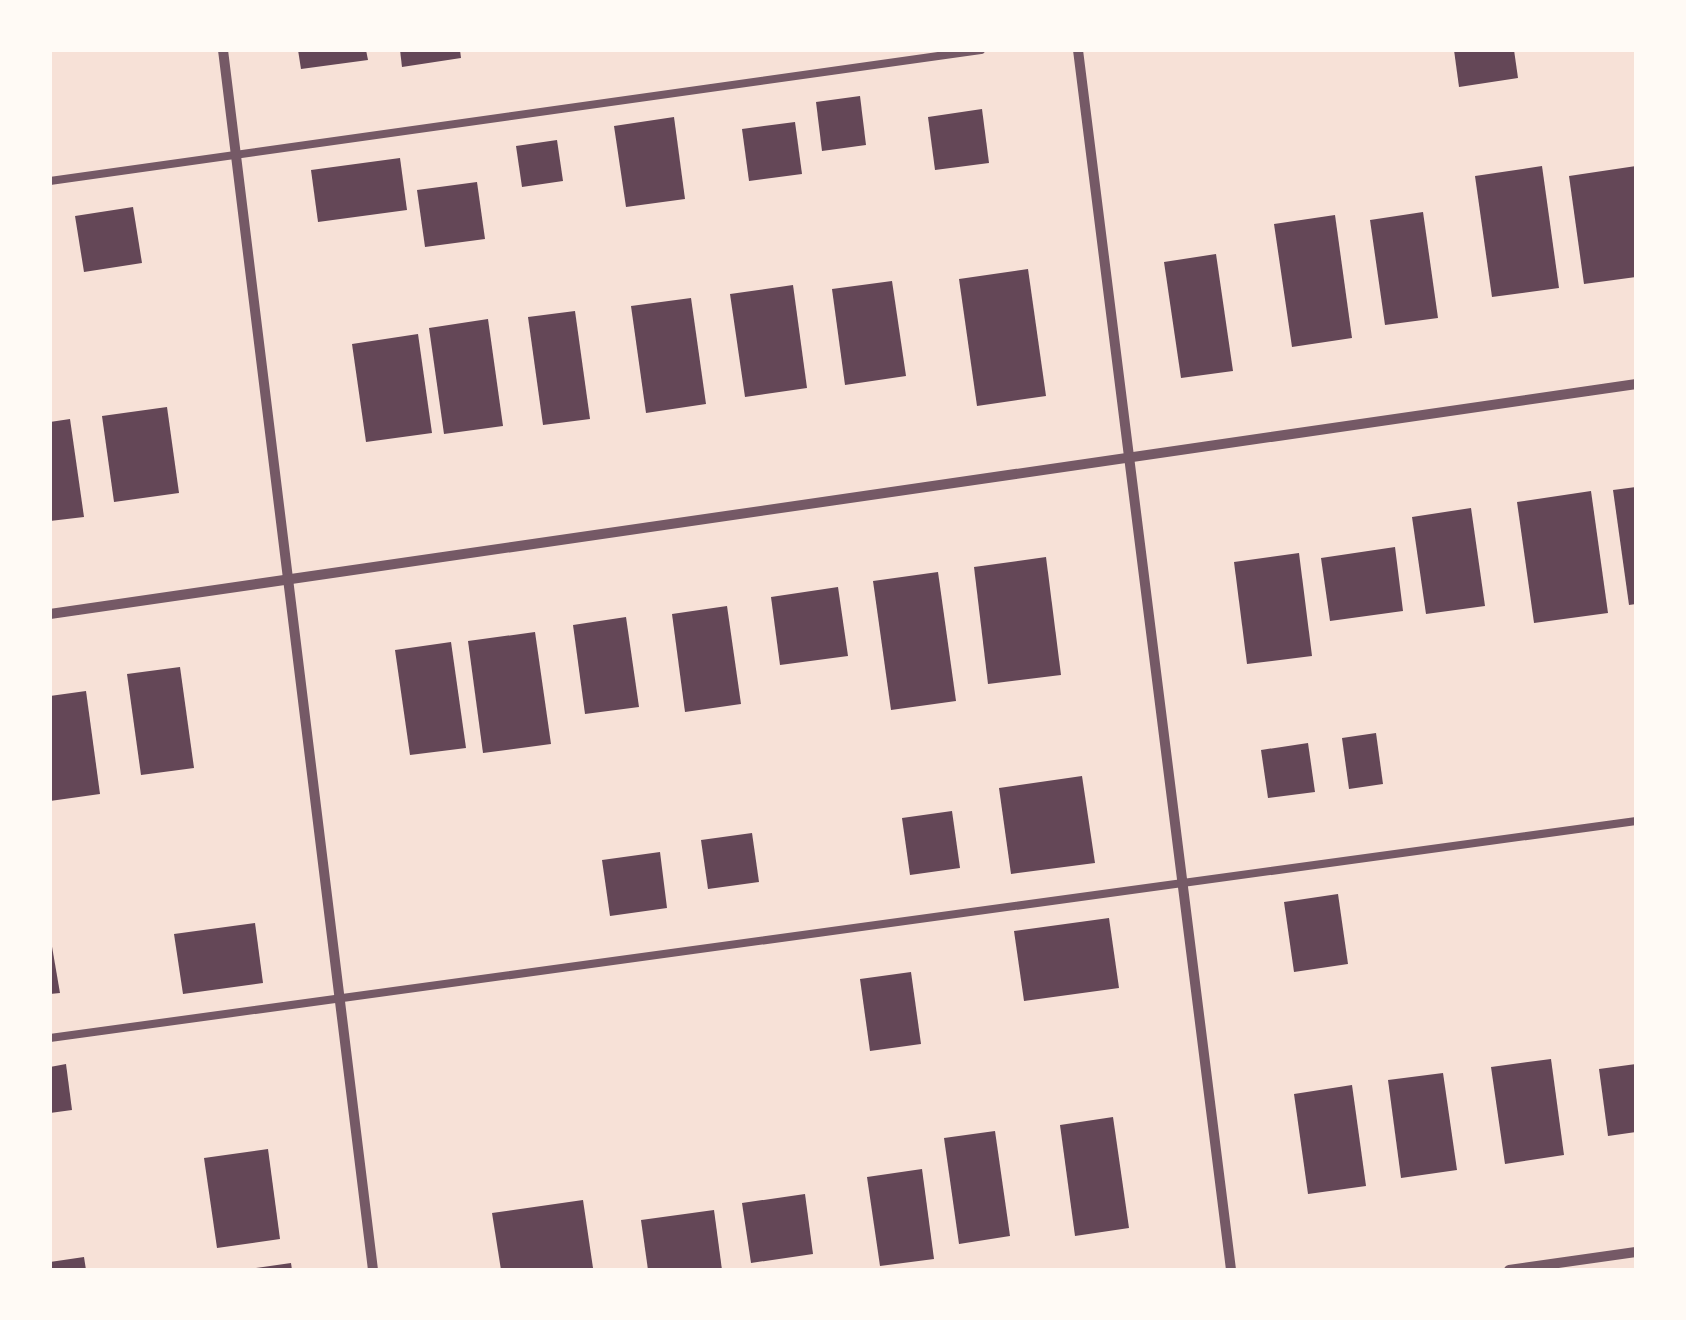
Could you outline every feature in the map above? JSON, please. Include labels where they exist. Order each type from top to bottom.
[{"type":"street","points":[[223,50],[373,1270]]},
{"type":"street","points":[[1078,50],[1232,1270]]},
{"type":"street","points":[[50,614],[1636,384]]},
{"type":"street","points":[[1509,1270],[1636,1252]]},
{"type":"lane","points":[[50,181],[981,50]]},
{"type":"lane","points":[[50,1038],[1636,821]]},
{"type":"building","points":[[298,50],[366,50],[368,60],[301,69]]},
{"type":"building","points":[[400,50],[460,50],[461,58],[402,67]]},
{"type":"building","points":[[1454,50],[1514,50],[1518,78],[1459,87]]},
{"type":"building","points":[[860,96],[866,145],[822,151],[816,102]]},
{"type":"building","points":[[982,109],[989,163],[935,170],[928,117]]},
{"type":"building","points":[[674,117],[685,199],[626,207],[614,126]]},
{"type":"building","points":[[795,122],[802,174],[749,181],[742,129]]},
{"type":"building","points":[[557,140],[563,181],[522,187],[516,146]]},
{"type":"building","points":[[400,158],[407,210],[318,222],[311,170]]},
{"type":"building","points":[[1542,166],[1559,288],[1492,297],[1475,176]]},
{"type":"building","points":[[1636,166],[1636,277],[1584,284],[1569,176]]},
{"type":"building","points":[[477,182],[485,239],[425,247],[417,190]]},
{"type":"building","points":[[133,207],[142,263],[84,272],[75,216]]},
{"type":"building","points":[[1423,212],[1438,318],[1385,325],[1370,220]]},
{"type":"building","points":[[1335,215],[1352,338],[1292,347],[1274,224]]},
{"type":"building","points":[[1216,254],[1233,371],[1181,378],[1164,262]]},
{"type":"building","points":[[1028,269],[1046,396],[977,406],[959,279]]},
{"type":"building","points":[[892,281],[906,376],[845,385],[832,289]]},
{"type":"building","points":[[793,285],[807,388],[745,397],[730,294]]},
{"type":"building","points":[[691,298],[706,404],[646,413],[631,306]]},
{"type":"building","points":[[575,311],[590,419],[543,425],[528,317]]},
{"type":"building","points":[[488,319],[503,426],[444,434],[429,328]]},
{"type":"building","points":[[418,334],[432,433],[366,442],[352,344]]},
{"type":"building","points":[[167,407],[179,493],[114,502],[102,416]]},
{"type":"building","points":[[70,419],[84,517],[50,521],[50,422]]},
{"type":"building","points":[[1636,487],[1636,604],[1629,605],[1613,490]]},
{"type":"building","points":[[1591,491],[1608,613],[1534,623],[1517,502]]},
{"type":"building","points":[[1471,508],[1485,606],[1426,614],[1412,517]]},
{"type":"building","points":[[1395,547],[1403,611],[1330,621],[1321,558]]},
{"type":"building","points":[[1299,553],[1312,656],[1247,664],[1234,562]]},
{"type":"building","points":[[1046,557],[1061,675],[988,684],[974,567]]},
{"type":"building","points":[[938,572],[956,701],[891,710],[873,581]]},
{"type":"building","points":[[838,587],[848,656],[780,665],[771,597]]},
{"type":"building","points":[[727,606],[741,704],[685,712],[672,614]]},
{"type":"building","points":[[626,617],[639,707],[585,714],[573,625]]},
{"type":"building","points":[[535,632],[551,744],[483,753],[468,641]]},
{"type":"building","points":[[451,642],[466,748],[410,755],[395,650]]},
{"type":"building","points":[[180,667],[194,768],[141,775],[127,674]]},
{"type":"building","points":[[86,691],[100,794],[50,801],[50,696]]},
{"type":"building","points":[[1376,733],[1383,784],[1349,789],[1342,738]]},
{"type":"building","points":[[1308,743],[1315,792],[1268,798],[1261,750]]},
{"type":"building","points":[[1082,776],[1095,863],[1011,874],[999,788]]},
{"type":"building","points":[[952,811],[960,868],[910,875],[902,818]]},
{"type":"building","points":[[752,833],[759,882],[708,889],[701,840]]},
{"type":"building","points":[[660,852],[667,908],[610,916],[602,860]]},
{"type":"building","points":[[1338,894],[1348,964],[1294,972],[1284,902]]},
{"type":"building","points":[[1109,918],[1119,988],[1024,1001],[1014,931]]},
{"type":"building","points":[[255,923],[263,983],[183,994],[174,934]]},
{"type":"building","points":[[50,935],[60,993],[50,994]]},
{"type":"building","points":[[911,972],[921,1044],[870,1051],[860,979]]},
{"type":"building","points":[[1551,1059],[1564,1155],[1505,1164],[1491,1067]]},
{"type":"building","points":[[66,1064],[72,1110],[50,1113],[50,1067]]},
{"type":"building","points":[[1636,1064],[1636,1132],[1608,1136],[1599,1069]]},
{"type":"building","points":[[1443,1073],[1457,1170],[1401,1178],[1388,1080]]},
{"type":"building","points":[[1352,1085],[1366,1186],[1308,1194],[1294,1094]]},
{"type":"building","points":[[1113,1117],[1129,1228],[1075,1236],[1060,1125]]},
{"type":"building","points":[[995,1131],[1010,1236],[959,1244],[944,1138]]},
{"type":"building","points":[[268,1149],[280,1239],[217,1248],[204,1158]]},
{"type":"building","points":[[922,1169],[934,1259],[880,1266],[867,1177]]},
{"type":"building","points":[[805,1194],[813,1254],[751,1263],[742,1203]]},
{"type":"building","points":[[583,1200],[593,1268],[501,1270],[492,1213]]},
{"type":"building","points":[[714,1210],[722,1270],[648,1270],[641,1220]]},
{"type":"building","points":[[84,1257],[86,1270],[50,1270],[50,1262]]},
{"type":"building","points":[[291,1263],[292,1270],[256,1270],[256,1268]]}]
